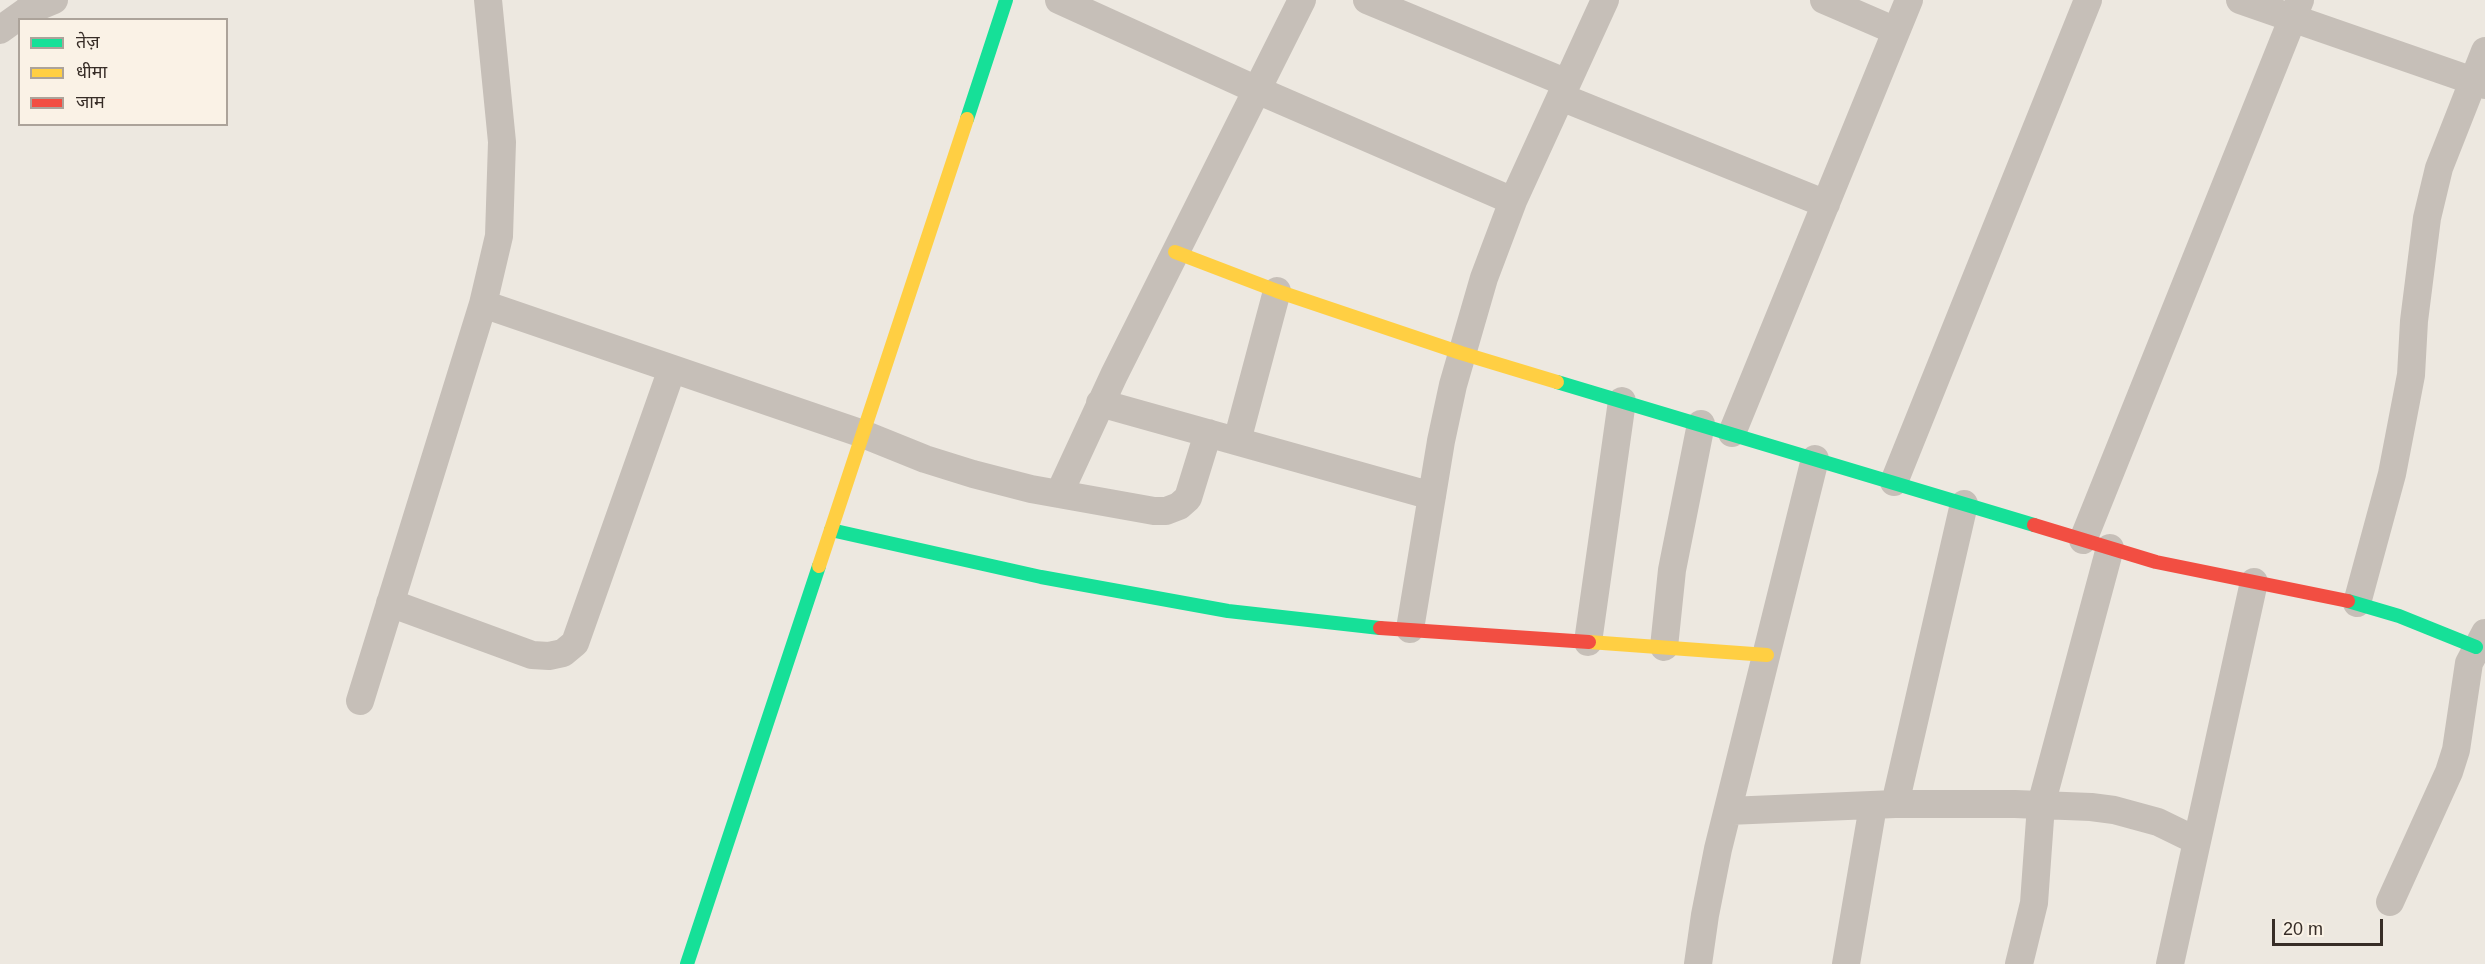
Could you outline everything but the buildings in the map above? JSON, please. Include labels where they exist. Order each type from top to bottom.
[{"type":"street","points":[[0,30],[25,12],[54,0]]},
{"type":"street","points":[[360,701],[483,304],[499,236],[502,142],[488,0]]},
{"type":"street","points":[[687,964],[1006,0]]},
{"type":"street","points":[[1059,0],[1257,90],[1513,201]]},
{"type":"street","points":[[1059,494],[1100,402],[1302,0]]},
{"type":"street","points":[[1367,0],[1564,90],[1826,204]]},
{"type":"street","points":[[1410,628],[1441,441],[1461,353],[1484,278],[1513,201],[1605,0]]},
{"type":"street","points":[[1824,0],[1896,31]]},
{"type":"street","points":[[1732,433],[1909,0]]},
{"type":"street","points":[[1894,482],[2088,0]]},
{"type":"street","points":[[2240,0],[2296,9],[2479,83]]},
{"type":"street","points":[[2083,540],[2296,9]]},
{"type":"street","points":[[2357,603],[2392,474],[2411,375],[2427,218],[2439,168],[2479,83],[2485,51]]},
{"type":"street","points":[[1175,252],[1277,291],[1461,353],[2156,562],[2357,603],[2480,640],[2469,663],[2474,712],[2390,902]]},
{"type":"street","points":[[1237,441],[1277,291]]},
{"type":"street","points":[[483,304],[973,474],[1059,494],[1154,511],[1166,511],[1188,498],[1208,433]]},
{"type":"street","points":[[390,603],[532,654],[549,656],[563,653],[575,643],[582,629],[672,369]]},
{"type":"street","points":[[1588,642],[1622,401]]},
{"type":"street","points":[[1100,402],[1432,496]]},
{"type":"street","points":[[1664,647],[1672,570],[1701,424]]},
{"type":"street","points":[[1698,964],[1704,915],[1728,811],[1815,459]]},
{"type":"street","points":[[1846,964],[1884,805],[1964,504]]},
{"type":"street","points":[[831,530],[1041,577],[1228,611],[1344,625],[1767,654]]},
{"type":"street","points":[[2019,964],[2034,903],[2041,805],[2110,548]]},
{"type":"street","points":[[2170,964],[2254,582]]},
{"type":"street","points":[[1728,811],[1884,805],[2091,807],[2158,822],[2197,841]]},
{"type":"traffic: fast","points":[[967,119],[1006,0]]},
{"type":"traffic: fast","points":[[1557,382],[2034,525]]},
{"type":"traffic: fast","points":[[831,530],[1041,577],[1228,611],[1380,628]]},
{"type":"traffic: fast","points":[[687,964],[819,566]]},
{"type":"traffic: fast","points":[[2348,601],[2399,616],[2476,647]]},
{"type":"traffic: slow","points":[[819,566],[967,119]]},
{"type":"traffic: slow","points":[[1175,252],[1277,291],[1461,353],[1557,382]]},
{"type":"traffic: slow","points":[[1589,642],[1767,655]]},
{"type":"traffic: jam","points":[[2034,525],[2156,562],[2348,601]]},
{"type":"traffic: jam","points":[[1380,628],[1589,642]]}]
